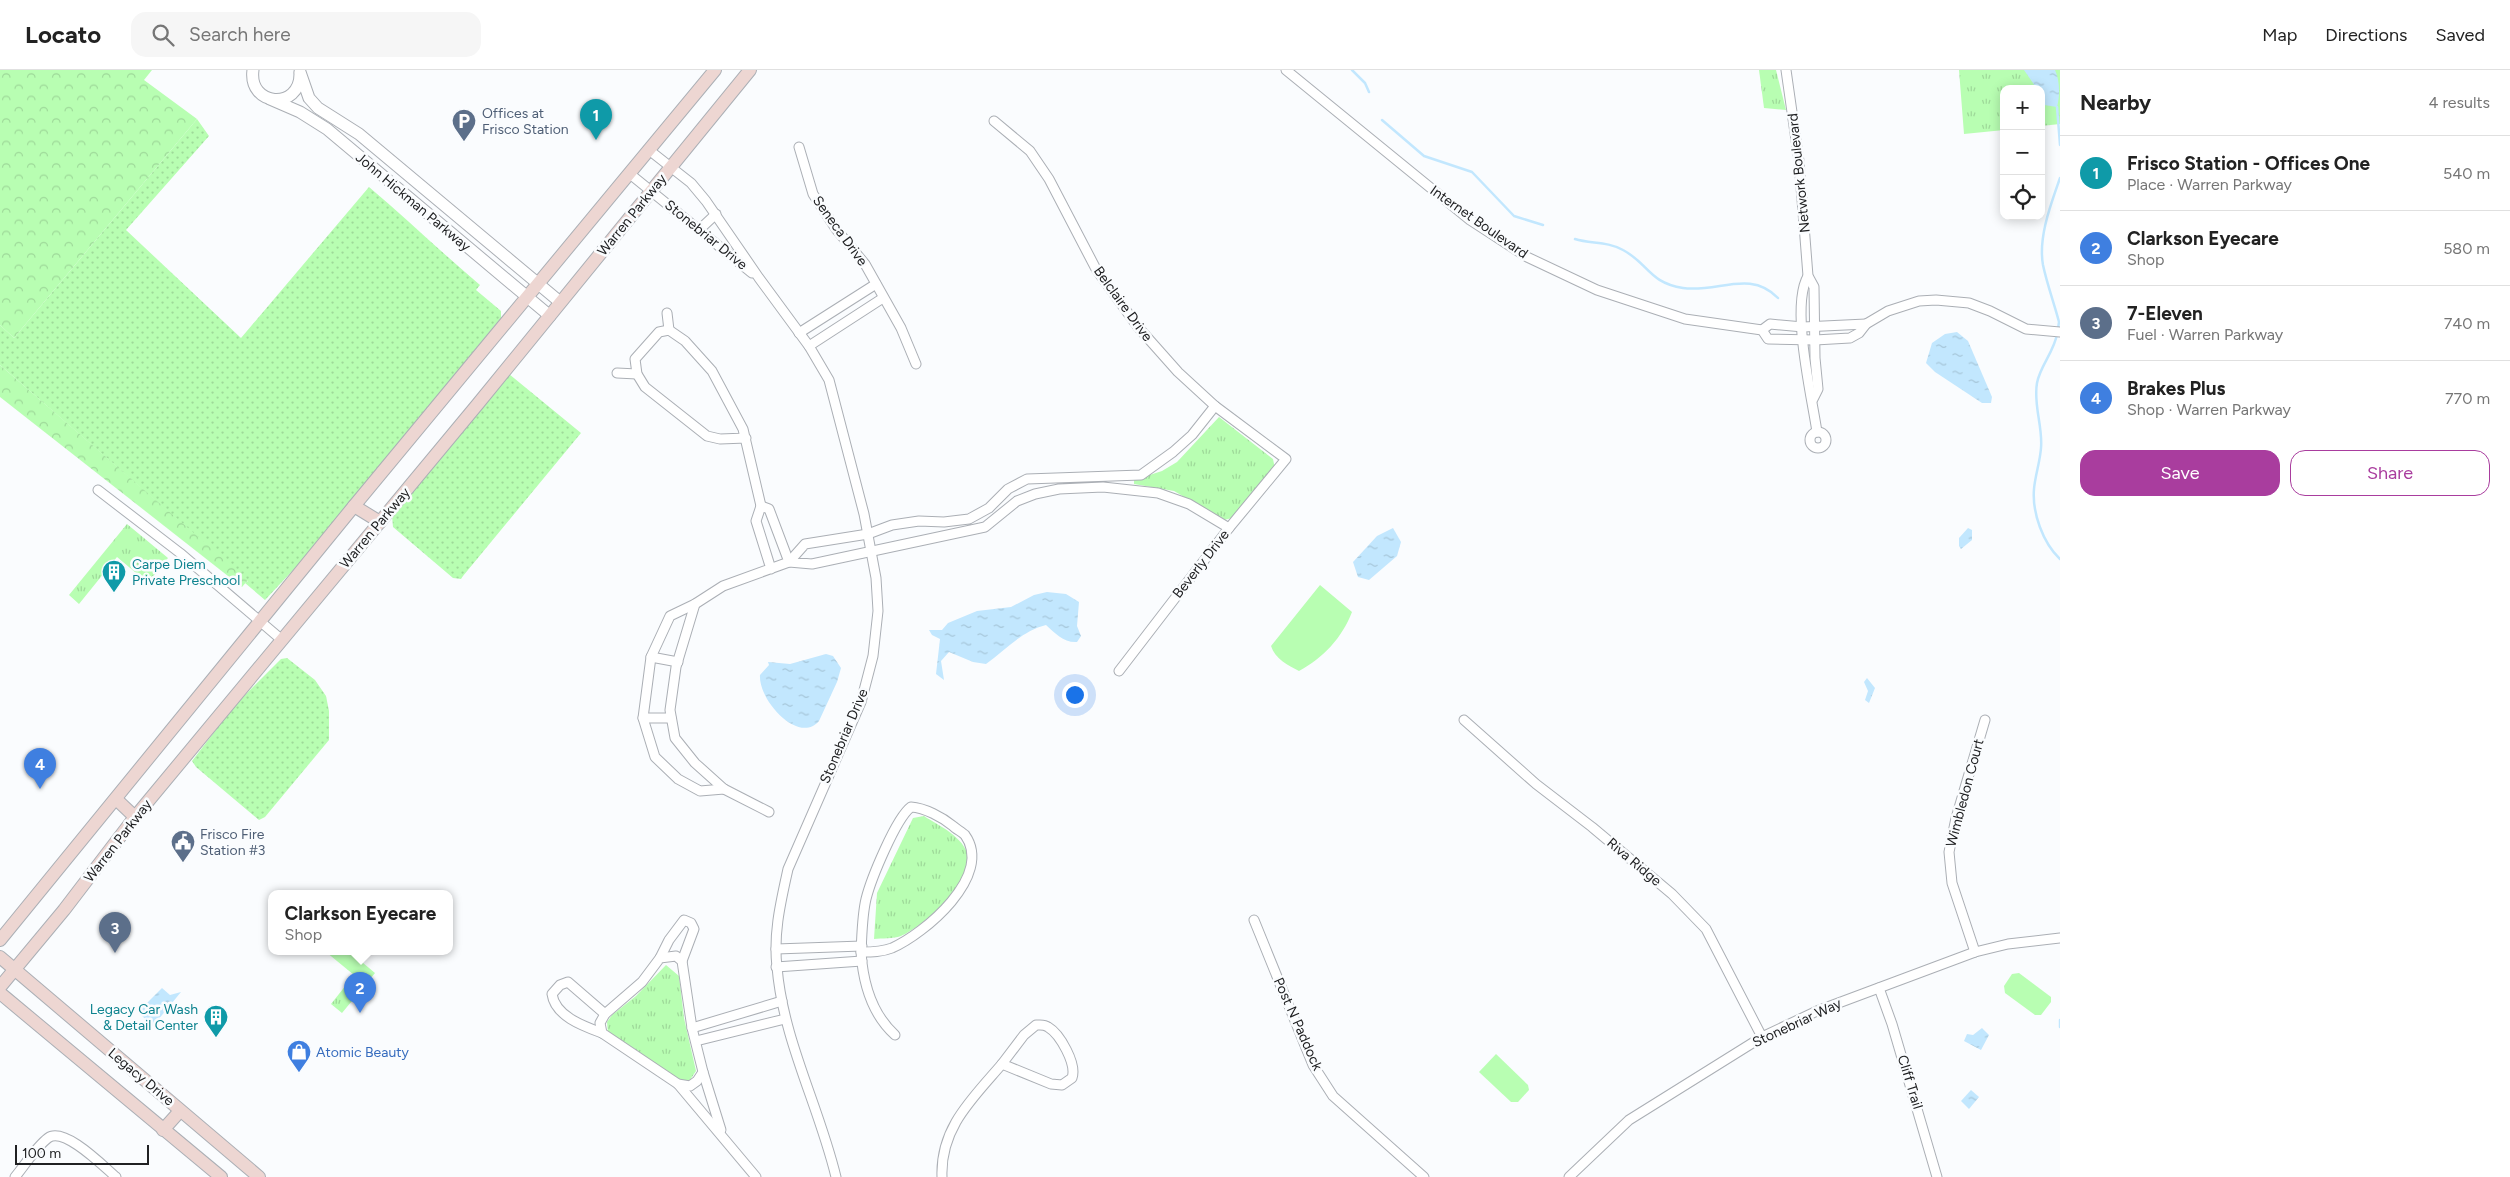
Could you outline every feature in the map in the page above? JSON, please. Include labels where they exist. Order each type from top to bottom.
[{"type":"main road","name":"Warren Parkway","points":[[0,940],[354,506],[716,70]]},
{"type":"main road","name":"Warren Parkway","points":[[0,986],[53,924],[135,817],[550,316],[750,70]]},
{"type":"main road","points":[[354,506],[380,522]]},
{"type":"main road","points":[[116,799],[135,817]]},
{"type":"main road","name":"Legacy Drive","points":[[0,957],[259,1177]]},
{"type":"main road","name":"Legacy Drive","points":[[0,993],[221,1177]]},
{"type":"main road","points":[[163,1130],[180,1111]]},
{"type":"street","points":[[270,99],[281,99],[291,95],[298,86],[299,70]]},
{"type":"street","name":"John Hickman Parkway","points":[[299,70],[309,98],[318,108],[371,144],[560,302]]},
{"type":"street","name":"Internet Boulevard","points":[[1286,70],[1367,138],[1470,220],[1527,257],[1597,290],[1685,319],[1762,330],[1770,324],[1803,327],[1866,324]]},
{"type":"street","name":"Network Boulevard","points":[[1786,70],[1799,161],[1808,276],[1814,288],[1814,326],[1818,389],[1813,400]]},
{"type":"street","name":"John Hickman Parkway","points":[[252,74],[259,92],[314,120],[550,316]]},
{"type":"street","name":"Belclaire Drive","points":[[994,121],[1030,151],[1049,179],[1096,269],[1138,327],[1178,372],[1214,406],[1286,459]]},
{"type":"street","points":[[360,158],[371,144]]},
{"type":"street","name":"Seneca Drive","points":[[799,147],[812,194],[832,223],[865,264],[901,328],[916,364]]},
{"type":"street","name":"Stonebriar Drive","points":[[649,150],[691,183],[716,214],[758,278],[809,346],[829,380],[872,553],[878,611],[873,656],[861,702],[788,869],[780,896],[776,949],[776,966],[785,1019],[812,1095],[836,1177]]},
{"type":"street","name":"Stonebriar Drive","points":[[630,174],[758,278]]},
{"type":"street","points":[[700,229],[716,214]]},
{"type":"street","name":"Network Boulevard","points":[[1808,276],[1802,286],[1803,327],[1806,378],[1809,394],[1813,400],[1817,432]]},
{"type":"street","points":[[800,333],[876,284]]},
{"type":"street","points":[[809,346],[883,298]]},
{"type":"street","name":"Internet Boulevard","points":[[1762,330],[1768,338],[1804,340],[1850,338],[1859,333],[1866,324],[1888,311],[1919,301],[1936,300],[1969,303],[1990,311],[2016,326],[2038,331],[2060,332]]},
{"type":"street","points":[[667,313],[670,330],[685,341],[712,372],[743,429],[761,506],[756,521],[771,569]]},
{"type":"street","points":[[670,330],[659,332],[635,358],[637,374],[645,387],[707,436],[720,439],[746,438]]},
{"type":"street","points":[[617,373],[637,374]]},
{"type":"street","points":[[789,562],[805,544],[868,534],[892,525],[970,519],[989,508],[1008,489],[1027,480],[1141,476],[1192,435],[1214,406]]},
{"type":"street","name":"Beverly Drive","points":[[1119,671],[1229,528],[1286,459]]},
{"type":"street","points":[[724,789],[700,791],[678,779],[655,757],[643,718],[651,657],[670,616],[695,604],[723,586],[789,562],[812,564],[872,553],[985,527],[1017,502],[1035,494],[1059,489],[1103,487],[1158,493],[1189,504],[1229,528]]},
{"type":"street","points":[[98,490],[180,553],[282,640]]},
{"type":"street","points":[[761,506],[769,509],[789,562]]},
{"type":"street","points":[[695,604],[678,662],[670,710],[675,738],[695,764],[724,789],[769,812]]},
{"type":"street","points":[[651,657],[678,662]]},
{"type":"street","points":[[643,718],[671,718]]},
{"type":"street","name":"Riva Ridge","points":[[1464,720],[1536,784],[1592,827],[1672,894],[1706,930],[1762,1037]]},
{"type":"street","name":"Wimbledon Court","points":[[1975,952],[1952,883],[1949,852],[1956,818],[1985,720]]},
{"type":"street","points":[[776,966],[862,953],[890,948],[912,937],[930,923],[958,893],[970,873],[972,860],[964,835],[946,821],[917,807],[911,807],[905,811],[884,853],[870,887],[864,912],[862,953],[872,1004],[880,1019],[895,1035]]},
{"type":"street","points":[[602,1033],[600,1023],[605,1014],[642,982],[684,920],[691,923],[694,928],[682,961],[692,1028],[702,1072],[721,1133]]},
{"type":"street","name":"Post N Paddock","points":[[1254,920],[1313,1064],[1332,1096],[1424,1177]]},
{"type":"street","name":"Stonebriar Way","points":[[1569,1177],[1629,1120],[1762,1037],[1816,1012],[1975,952],[2008,944],[2060,938]]},
{"type":"street","points":[[776,949],[862,953]]},
{"type":"street","points":[[660,958],[676,956],[682,961]]},
{"type":"street","points":[[605,1014],[568,982],[560,985],[552,994],[553,1001],[579,1025],[602,1033],[678,1084],[756,1177]]},
{"type":"street","name":"Cliff Trail","points":[[1879,988],[1892,1024],[1937,1177]]},
{"type":"street","points":[[692,1028],[782,1001]]},
{"type":"street","points":[[696,1041],[785,1019]]},
{"type":"street","points":[[942,1177],[942,1151],[957,1119],[1030,1029],[1036,1025],[1044,1025],[1055,1034],[1073,1061],[1074,1073],[1072,1078],[1062,1086],[1051,1084],[1002,1064]]},
{"type":"street","points":[[678,1084],[690,1086],[697,1081],[702,1072]]},
{"type":"street","points":[[15,1177],[48,1138],[58,1135],[71,1140],[116,1177]]},
{"type":"green space","points":[[0,70],[152,70],[144,80],[197,119],[14,338],[0,325]]},
{"type":"green space","points":[[1759,70],[1776,70],[1786,110],[1764,108]]},
{"type":"green space","points":[[1959,70],[2060,70],[2060,124],[2045,126],[2045,85],[2000,85],[2000,130],[1964,134]]},
{"type":"green space","points":[[197,119],[209,136],[126,230],[241,338],[369,187],[480,285],[476,290],[501,311],[501,318],[296,567],[265,600],[245,583],[248,581],[0,365],[0,325],[14,338]]},
{"type":"green space","points":[[0,365],[248,580],[242,587],[0,397]]},
{"type":"green space","points":[[509,374],[581,433],[461,579],[453,578],[393,527],[392,515]]},
{"type":"green space","points":[[1219,417],[1273,459],[1275,469],[1232,518],[1224,520],[1174,491],[1134,484],[1134,480],[1162,471],[1177,462]]},
{"type":"green space","points":[[127,524],[168,558],[148,583],[117,557],[79,604],[69,595]]},
{"type":"green space","points":[[1320,585],[1352,612],[1343,630],[1331,646],[1316,660],[1299,671],[1279,658],[1271,646]]},
{"type":"green space","points":[[287,658],[315,680],[326,696],[329,711],[329,740],[265,817],[259,820],[196,767],[192,761],[235,705],[281,659]]},
{"type":"green space","points":[[924,816],[957,838],[966,850],[968,857],[967,867],[954,891],[933,914],[901,936],[874,939],[877,893],[913,818]]},
{"type":"green space","points":[[330,955],[354,955],[375,973],[342,1013],[331,1004],[354,975]]},
{"type":"green space","points":[[350,959],[354,959],[358,965],[354,971],[350,971],[346,967],[346,963]]},
{"type":"green space","points":[[666,965],[679,976],[684,1018],[696,1071],[690,1080],[681,1082],[635,1049],[608,1034],[607,1022],[612,1015],[636,996]]},
{"type":"green space","points":[[2019,973],[2051,997],[2051,1002],[2041,1015],[2035,1015],[2005,993],[2004,986],[2012,974]]},
{"type":"green space","points":[[1496,1054],[1528,1085],[1529,1090],[1518,1102],[1511,1102],[1479,1072]]},
{"type":"water","points":[[2024,70],[2055,70],[2059,88],[2057,107],[2045,105],[2045,85],[2034,85]]},
{"type":"water","points":[[1957,332],[1968,341],[1992,397],[1991,403],[1982,403],[1935,372],[1926,363],[1932,343],[1945,334]]},
{"type":"water","points":[[1393,528],[1401,542],[1397,556],[1369,580],[1358,577],[1353,562],[1377,536]]},
{"type":"water","points":[[1968,528],[1972,530],[1972,540],[1961,549],[1959,538]]},
{"type":"water","points":[[1047,592],[1066,594],[1079,602],[1077,626],[1081,636],[1077,642],[1064,639],[1046,625],[1021,636],[986,664],[973,662],[949,652],[941,661],[944,680],[936,674],[940,639],[932,635],[929,630],[942,630],[948,623],[977,611],[1011,607],[1034,595]]},
{"type":"water","points":[[826,654],[833,656],[841,668],[837,682],[819,721],[811,727],[791,724],[781,716],[766,696],[761,685],[760,675],[769,665],[768,662],[790,664]]},
{"type":"water","points":[[1867,678],[1875,688],[1869,703],[1865,700],[1868,691],[1864,682]]},
{"type":"water","points":[[162,988],[170,995],[181,992],[153,1026],[141,1015],[140,1010]]},
{"type":"water","points":[[1982,1028],[1989,1035],[1981,1050],[1964,1041],[1967,1034],[1973,1035]]},
{"type":"water","points":[[1971,1090],[1979,1097],[1969,1109],[1961,1101]]},
{"type":"waterway","points":[[1352,70],[1365,83],[1369,92]]},
{"type":"waterway","points":[[2057,107],[2060,145]]},
{"type":"waterway","points":[[1382,120],[1424,156],[1472,172],[1514,216],[1543,225]]},
{"type":"waterway","points":[[2058,329],[2059,322],[2043,265],[2042,243],[2046,221],[2060,178]]},
{"type":"waterway","points":[[1575,239],[1617,247],[1631,255],[1663,282],[1672,285],[1696,289],[1745,283],[1767,289],[1778,298]]},
{"type":"waterway","points":[[2057,334],[2037,383],[2036,399],[2041,440],[2034,498],[2040,527],[2048,545],[2060,559]]},
{"type":"waterway","points":[[2060,1020],[2060,1027]]},
{"type":"place","name":"Frisco Station - Offices One","points":[[596,140]]},
{"type":"place","name":"Offices at Frisco Station","points":[[464,142]]},
{"type":"place","name":"Carpe Diem Private Preschool","points":[[114,593]]},
{"type":"place","name":"Brakes Plus","points":[[40,789]]},
{"type":"place","name":"Frisco Fire Station #3","points":[[183,863]]},
{"type":"place","name":"7-Eleven","points":[[115,953]]},
{"type":"place","name":"Clarkson Eyecare","points":[[360,1013]]},
{"type":"place","name":"Legacy Car Wash & Detail Center","points":[[216,1038]]},
{"type":"place","name":"Atomic Beauty","points":[[299,1073]]}]
